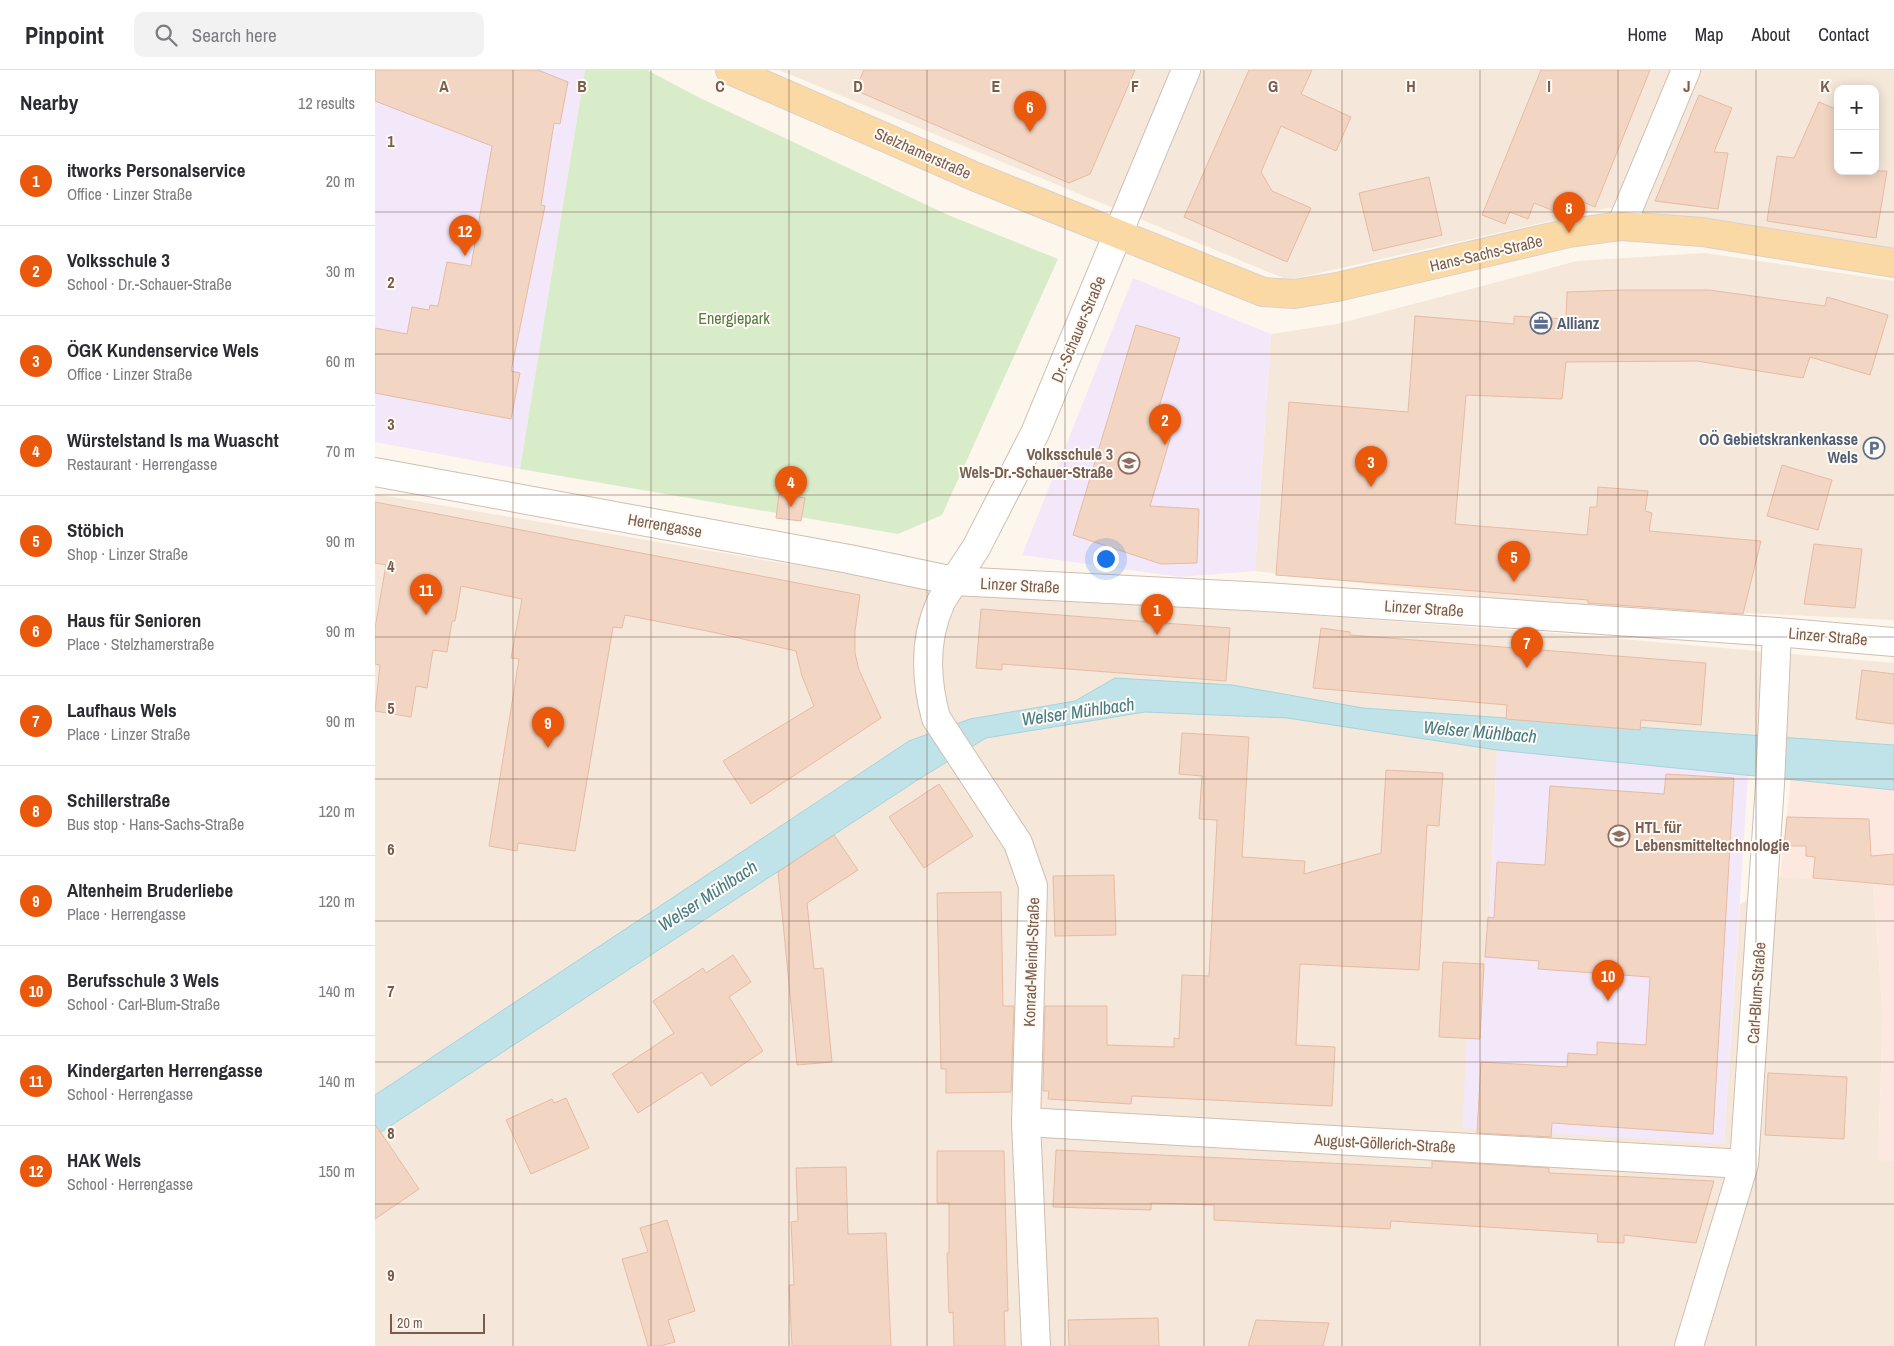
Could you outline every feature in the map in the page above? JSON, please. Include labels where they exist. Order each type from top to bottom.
[{"type":"main road","name":"Stelzhamerstraße","points":[[729,70],[977,177],[1118,233]]},
{"type":"main road","name":"Hans-Sachs-Straße","points":[[1118,233],[1263,292],[1294,294],[1337,287],[1569,233],[1621,226],[1702,232],[1894,263]]},
{"type":"street","name":"Dr.-Schauer-Straße","points":[[955,581],[976,548],[1035,433],[1186,70]]},
{"type":"street","points":[[1621,226],[1686,70]]},
{"type":"street","name":"Herrengasse","points":[[375,472],[849,559],[955,581]]},
{"type":"street","name":"Linzer Straße","points":[[955,581],[1266,597],[1777,632],[1894,642]]},
{"type":"street","name":"Konrad-Meindl-Straße","points":[[955,581],[940,604],[927,652],[931,698],[937,718],[1018,843],[1033,886],[1026,1122],[1036,1346]]},
{"type":"street","name":"Carl-Blum-Straße","points":[[1689,1346],[1744,1164],[1771,776],[1777,632]]},
{"type":"street","name":"August-Göllerich-Straße","points":[[1026,1122],[1744,1164]]},
{"type":"shaded area","points":[[375,70],[585,70],[520,469],[375,442]]},
{"type":"shaded area","points":[[779,70],[1894,70],[1894,248],[1608,208],[1288,280]]},
{"type":"shaded area","points":[[1705,253],[1894,281],[1894,620],[1537,603],[1255,571],[1271,334],[1337,324],[1577,261]]},
{"type":"shaded area","points":[[1133,278],[1271,334],[1255,571],[1180,577],[1022,555]]},
{"type":"shaded area","points":[[375,494],[781,563],[1014,593],[1577,635],[1894,663],[1894,745],[1363,708],[1232,685],[1115,678],[1075,701],[970,719],[909,741],[375,1095]]},
{"type":"shaded area","points":[[1145,712],[1287,718],[1497,750],[1490,904],[1480,1039],[1467,1039],[1724,1144],[1740,905],[1780,877],[1873,883],[1883,1015],[1878,1159],[1894,1161],[1894,1346],[375,1346],[375,1136],[919,779],[986,738]]},
{"type":"shaded area","points":[[1497,750],[1748,775],[1724,1144],[1462,1128],[1467,1038],[1480,1039],[1490,904]]},
{"type":"shaded area","points":[[1792,768],[1894,779],[1894,1161],[1878,1160],[1883,1015],[1873,884],[1780,877]]},
{"type":"green space","name":"Energiepark","points":[[585,70],[647,70],[700,98],[948,215],[1058,259],[942,515],[898,534],[520,469]]},
{"type":"water","name":"Welser Mühlbach","points":[[1115,678],[1232,685],[1363,708],[1894,745],[1894,790],[1497,750],[1287,718],[1145,712],[986,738],[919,779],[375,1136],[375,1095],[909,741],[970,719],[1075,701]]},
{"type":"building","points":[[375,70],[538,70],[568,82],[560,124],[554,123],[541,205],[545,206],[511,371],[520,373],[511,419],[375,393],[375,328],[407,334],[412,307],[429,310],[430,305],[438,306],[447,262],[471,266],[492,146],[375,101]]},
{"type":"building","points":[[864,70],[1135,70],[1090,174],[1069,183],[855,90]]},
{"type":"building","points":[[1249,70],[1312,70],[1301,94],[1351,117],[1336,151],[1281,126],[1261,172],[1272,191],[1311,208],[1287,262],[1184,217]]},
{"type":"building","points":[[1541,70],[1650,70],[1595,207],[1566,195],[1559,213],[1534,203],[1528,219],[1510,212],[1505,224],[1482,215]]},
{"type":"building","points":[[1699,95],[1732,108],[1714,152],[1728,153],[1718,209],[1655,201]]},
{"type":"building","points":[[1819,102],[1834,108],[1834,175],[1879,175],[1879,171],[1887,171],[1876,238],[1767,221],[1777,156],[1794,158]]},
{"type":"building","points":[[1429,177],[1442,235],[1373,251],[1359,193]]},
{"type":"building","points":[[1709,290],[1825,306],[1827,297],[1888,315],[1870,375],[1810,357],[1803,378],[1697,361],[1566,362],[1562,399],[1466,395],[1455,524],[1587,535],[1590,507],[1597,507],[1598,487],[1648,491],[1645,511],[1652,513],[1649,531],[1761,541],[1743,614],[1588,603],[1588,600],[1276,575],[1289,402],[1408,412],[1415,316],[1514,324],[1514,316],[1566,319],[1567,292]]},
{"type":"building","name":"Volksschule 3 Wels-Dr.-Schauer-Straße","points":[[1136,325],[1180,338],[1154,423],[1173,429],[1150,506],[1199,509],[1197,563],[1161,564],[1073,535]]},
{"type":"building","points":[[1782,465],[1832,480],[1818,530],[1767,516]]},
{"type":"building","points":[[779,494],[805,498],[801,521],[776,518]]},
{"type":"building","points":[[375,502],[860,595],[855,631],[855,653],[859,670],[881,718],[751,804],[723,761],[814,706],[802,676],[796,651],[625,615],[622,628],[613,627],[575,851],[518,843],[517,851],[489,846],[519,659],[511,658],[522,599],[461,586],[455,621],[452,621],[447,652],[433,650],[427,688],[416,686],[411,717],[375,711],[380,665],[375,664],[375,628],[386,565],[375,563]]},
{"type":"building","points":[[1814,544],[1862,549],[1855,608],[1804,604]]},
{"type":"building","points":[[981,609],[1230,628],[1226,681],[1002,664],[1002,670],[976,668]]},
{"type":"building","points":[[1321,628],[1350,632],[1350,635],[1706,663],[1701,725],[1641,720],[1640,730],[1506,719],[1507,705],[1313,688]]},
{"type":"building","points":[[1862,670],[1894,674],[1894,724],[1856,719]]},
{"type":"building","points":[[1182,733],[1249,737],[1242,857],[1305,861],[1304,874],[1381,853],[1386,770],[1443,773],[1439,826],[1427,825],[1419,970],[1300,964],[1296,1045],[1335,1047],[1332,1106],[1132,1096],[1131,1104],[1048,1099],[1049,1091],[1043,1091],[1045,1006],[1107,1006],[1107,1045],[1174,1047],[1174,1038],[1179,1039],[1182,975],[1209,976],[1217,820],[1199,819],[1202,776],[1179,774]]},
{"type":"building","points":[[1666,774],[1734,778],[1713,1134],[1552,1123],[1551,1137],[1477,1133],[1481,1062],[1567,1067],[1568,1053],[1597,1055],[1597,1042],[1646,1045],[1650,977],[1538,969],[1539,961],[1485,957],[1488,917],[1494,918],[1497,862],[1545,865],[1550,786],[1664,794]]},
{"type":"building","points":[[939,784],[973,836],[924,868],[889,817]]},
{"type":"building","points":[[1787,817],[1869,819],[1871,856],[1894,854],[1894,885],[1813,878],[1815,857],[1806,856],[1806,846],[1784,846]]},
{"type":"building","points":[[834,835],[858,870],[807,903],[814,969],[823,968],[832,1062],[797,1065],[778,872]]},
{"type":"building","points":[[1114,875],[1116,935],[1055,936],[1053,876]]},
{"type":"building","points":[[1001,892],[1003,1006],[1014,1006],[1011,1092],[946,1093],[946,1069],[941,1069],[937,893]]},
{"type":"building","points":[[733,955],[751,982],[729,997],[763,1051],[711,1086],[702,1072],[638,1113],[612,1074],[674,1033],[653,1001],[703,968],[706,973]]},
{"type":"building","points":[[1443,962],[1484,964],[1480,1039],[1439,1037]]},
{"type":"building","points":[[1768,1073],[1847,1077],[1844,1139],[1765,1135]]},
{"type":"building","points":[[566,1098],[589,1148],[531,1174],[506,1120],[552,1099],[554,1103]]},
{"type":"building","points":[[375,1124],[419,1189],[375,1219]]},
{"type":"building","points":[[1056,1150],[1432,1168],[1432,1161],[1549,1168],[1549,1173],[1714,1181],[1696,1243],[1624,1235],[1624,1243],[1597,1242],[1598,1234],[1391,1221],[1390,1229],[1214,1220],[1214,1205],[1151,1203],[1151,1210],[1053,1207]]},
{"type":"building","points":[[937,1151],[1004,1151],[1008,1311],[1004,1311],[1005,1346],[954,1346],[953,1312],[949,1313],[947,1253],[949,1253],[949,1203],[937,1203]]},
{"type":"building","points":[[846,1167],[848,1234],[886,1233],[891,1346],[792,1346],[789,1285],[794,1285],[791,1222],[798,1221],[796,1168]]},
{"type":"building","points":[[667,1220],[695,1311],[668,1320],[675,1342],[660,1346],[648,1346],[622,1259],[648,1252],[640,1228]]},
{"type":"building","points":[[1158,1318],[1159,1346],[1069,1346],[1068,1320]]},
{"type":"building","points":[[1256,1320],[1329,1323],[1323,1346],[1248,1346]]},
{"type":"place","name":"Haus für Senioren","points":[[1030,132]]},
{"type":"place","name":"Schillerstraße","points":[[1569,233]]},
{"type":"place","name":"HAK Wels","points":[[465,256]]},
{"type":"place","name":"Allianz","points":[[1541,323]]},
{"type":"place","name":"Volksschule 3","points":[[1165,445]]},
{"type":"place","name":"OÖ Gebietskrankenkasse Wels","points":[[1874,448]]},
{"type":"place","name":"Volksschule 3 Wels-Dr.-Schauer-Straße","points":[[1129,463]]},
{"type":"place","name":"ÖGK Kundenservice Wels","points":[[1371,487]]},
{"type":"place","name":"Würstelstand Is ma Wuascht","points":[[791,507]]},
{"type":"place","name":"Stöbich","points":[[1514,582]]},
{"type":"place","name":"Kindergarten Herrengasse","points":[[426,615]]},
{"type":"place","name":"itworks Personalservice","points":[[1157,635]]},
{"type":"place","name":"Laufhaus Wels","points":[[1527,668]]},
{"type":"place","name":"Altenheim Bruderliebe","points":[[548,748]]},
{"type":"place","name":"HTL für Lebensmitteltechnologie","points":[[1619,836]]},
{"type":"place","name":"Berufsschule 3 Wels","points":[[1608,1001]]}]
